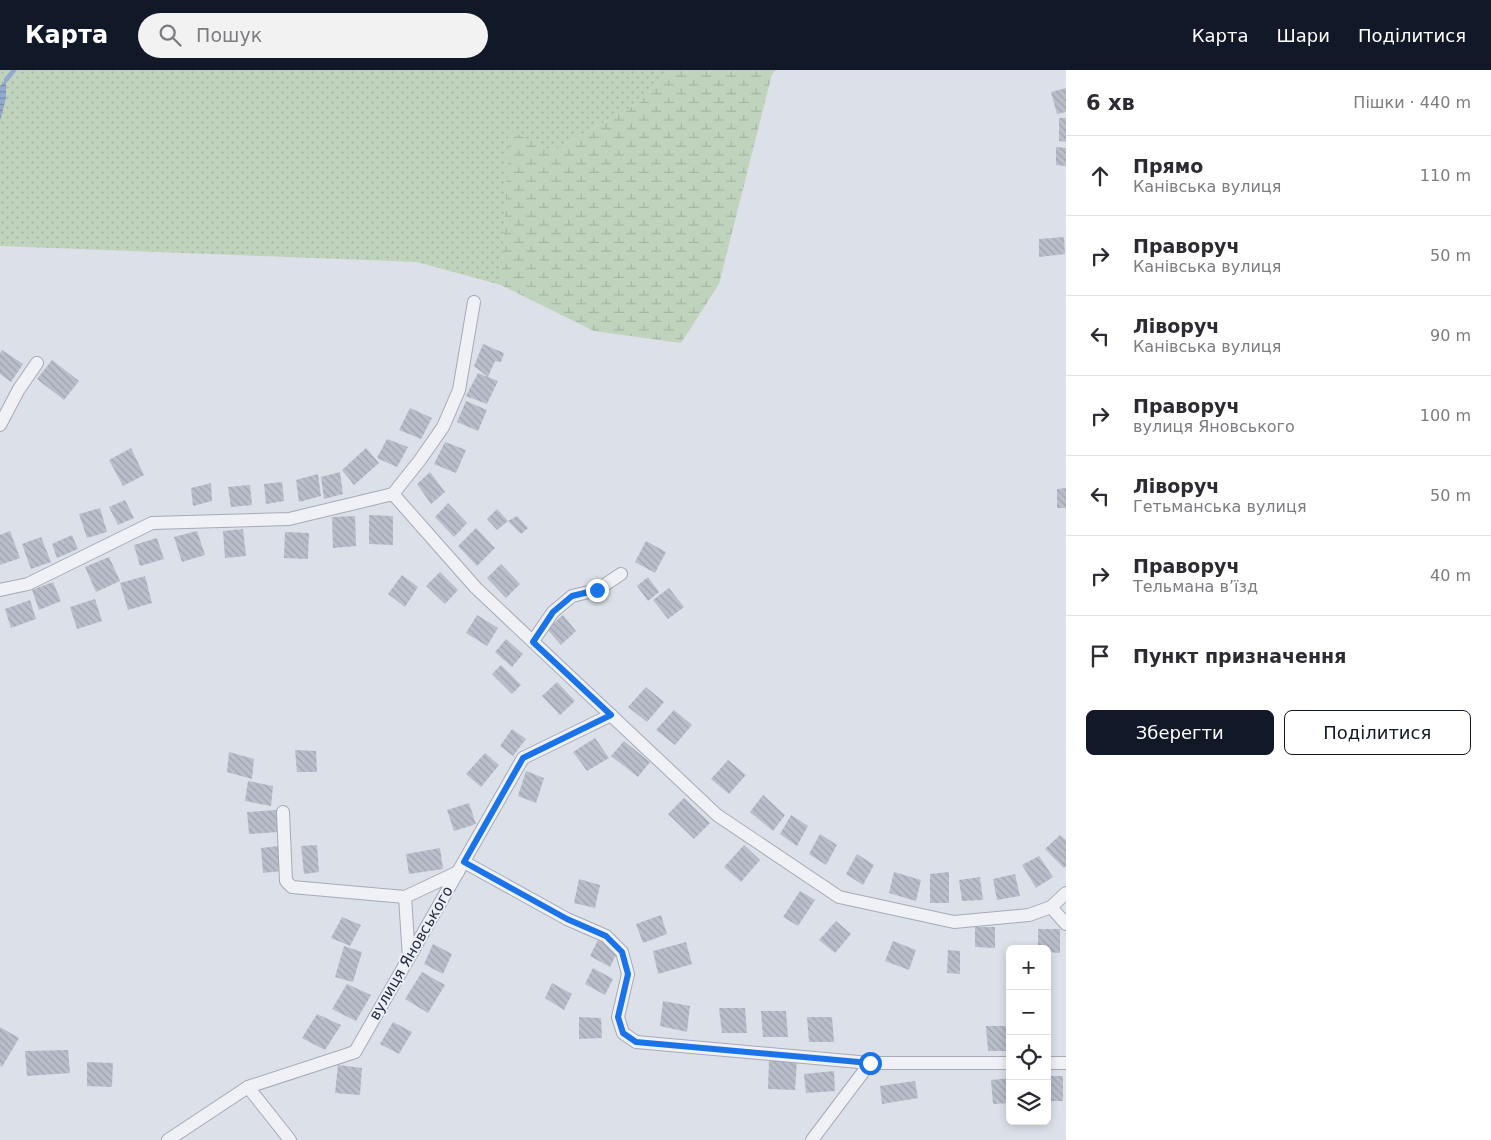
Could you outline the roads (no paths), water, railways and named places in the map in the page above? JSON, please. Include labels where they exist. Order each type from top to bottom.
[{"type":"street","points":[[0,590],[28,584],[152,523],[289,519],[393,494],[443,427],[460,390],[474,302]]},
{"type":"street","points":[[0,425],[19,389],[37,363]]},
{"type":"street","points":[[393,494],[476,588],[717,816],[839,897],[954,922],[1028,915],[1050,907],[1066,893]]},
{"type":"street","points":[[533,642],[553,612],[572,596],[597,590],[621,574]]},
{"type":"street","name":"вулиця Яновського","points":[[168,1140],[248,1087],[355,1052],[523,758],[611,715]]},
{"type":"street","points":[[283,812],[286,881],[292,887],[405,897],[461,867],[606,936],[622,952],[628,974],[618,1017],[623,1033],[636,1042],[870,1063],[1006,1063]]},
{"type":"street","points":[[405,897],[409,958]]},
{"type":"street","points":[[1050,907],[1066,924]]},
{"type":"street","points":[[812,1140],[870,1063]]},
{"type":"street","points":[[1051,1063],[1066,1063]]},
{"type":"street","points":[[248,1087],[290,1140]]},
{"type":"water","points":[[6,80],[6,98],[0,121],[0,86]]},
{"type":"waterway","points":[[6,80],[14,70]]}]
